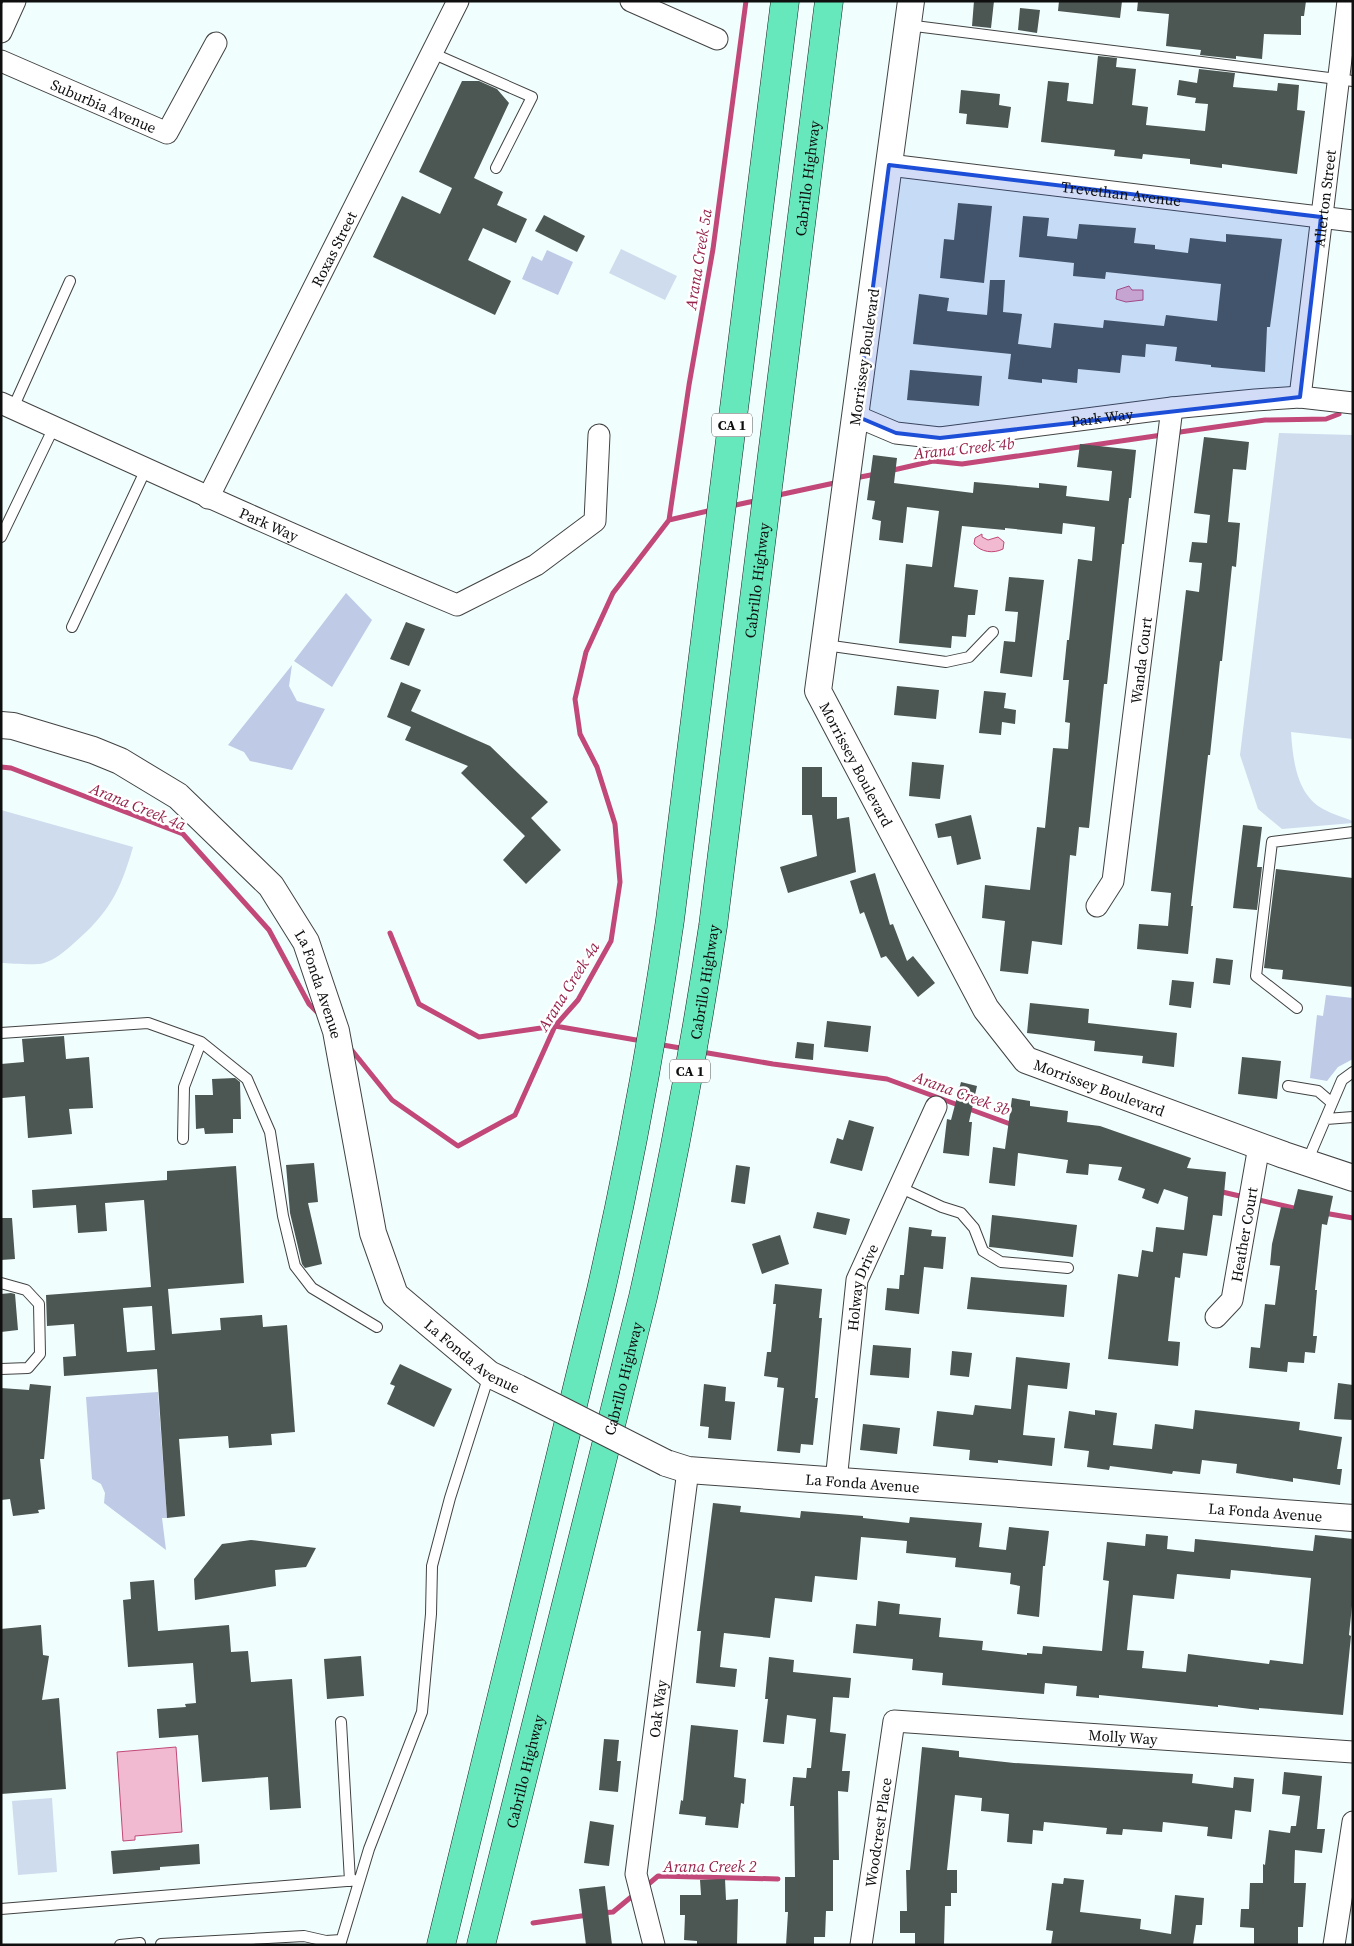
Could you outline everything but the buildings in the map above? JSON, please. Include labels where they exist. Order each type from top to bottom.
[{"type":"highway","name":"CA 1","points":[[441,1945],[601,1290],[620,1208],[647,1069],[670,920],[785,1]]},
{"type":"highway","name":"Cabrillo Highway","points":[[481,1945],[643,1296],[660,1223],[689,1075],[713,926],[829,1]]},
{"type":"highway","points":[[806,181],[840,1]]},
{"type":"street","points":[[1,32],[15,1]]},
{"type":"street","name":"Roxas Street","points":[[208,498],[458,1]]},
{"type":"street","points":[[631,1],[717,39]]},
{"type":"street","name":"Allerton Street","points":[[1300,397],[1321,217],[1345,80],[1348,1]]},
{"type":"street","name":"Morrissey Boulevard","points":[[909,13],[818,691],[986,1009],[1026,1060],[1259,1146],[1353,1178]]},
{"type":"street","name":"Suburbia Avenue","points":[[1,61],[167,134],[216,43]]},
{"type":"street","name":"Trevethan Avenue","points":[[889,165],[1353,221]]},
{"type":"street","name":"Park Way","points":[[856,416],[896,433],[940,438],[1172,408],[1300,397],[1353,403]]},
{"type":"street","name":"Park Way","points":[[7,406],[208,498],[458,606],[536,565],[595,521],[599,435]]},
{"type":"street","name":"Wanda Court","points":[[1097,906],[1113,880],[1172,408]]},
{"type":"street","name":"La Fonda Avenue","points":[[1,725],[13,726],[93,750],[120,761],[178,796],[271,886],[306,942],[336,1031],[373,1233],[396,1295],[489,1374],[677,1467],[836,1481],[1353,1518]]},
{"type":"street","name":"Holway Drive","points":[[836,1481],[857,1280],[936,1107]]},
{"type":"street","name":"Heather Court","points":[[1216,1316],[1232,1300],[1254,1164],[1259,1146]]},
{"type":"street","name":"Oak Way","points":[[654,1945],[636,1874],[677,1467]]},
{"type":"street","name":"Molly Way","points":[[894,1721],[1353,1752]]},
{"type":"street","name":"Woodcrest Place","points":[[861,1945],[894,1721]]},
{"type":"street","points":[[1334,1945],[1353,1822]]},
{"type":"lane","points":[[909,13],[1345,80]]},
{"type":"lane","points":[[432,53],[532,97],[496,168]]},
{"type":"lane","points":[[7,406],[70,281]]},
{"type":"lane","points":[[1,537],[54,427]]},
{"type":"lane","points":[[72,627],[146,469]]},
{"type":"lane","points":[[825,644],[946,662],[969,657],[992,632]]},
{"type":"lane","points":[[1296,1008],[1256,976],[1272,842],[1353,832]]},
{"type":"lane","points":[[1,1033],[148,1023],[201,1042],[247,1079],[270,1132],[283,1216],[295,1266],[312,1288],[377,1328]]},
{"type":"lane","points":[[183,1139],[184,1087],[201,1042]]},
{"type":"lane","points":[[1307,1162],[1342,1080],[1353,1072]]},
{"type":"lane","points":[[1288,1086],[1318,1091],[1332,1102]]},
{"type":"lane","points":[[1326,1119],[1353,1117]]},
{"type":"lane","points":[[899,1187],[942,1207],[961,1213],[974,1228],[983,1251],[1001,1262],[1068,1268]]},
{"type":"lane","points":[[1,1283],[26,1290],[38,1304],[40,1354],[28,1368],[1,1369]]},
{"type":"lane","points":[[161,1944],[304,1936],[340,1942],[355,1881],[422,1712],[431,1614],[432,1566],[450,1498],[489,1374]]},
{"type":"lane","points":[[341,1722],[355,1881]]},
{"type":"lane","points":[[1,1909],[355,1881]]},
{"type":"lane","points":[[120,1945],[140,1943]]},
{"type":"highlighted area","points":[[889,165],[1321,217],[1300,397],[940,438],[896,433],[856,416]]},
{"type":"shaded area","points":[[621,249],[677,276],[665,300],[609,273]]},
{"type":"shaded area","points":[[547,250],[573,262],[558,295],[522,279],[532,256],[542,261]]},
{"type":"shaded area","points":[[1129,286],[1132,290],[1143,290],[1143,300],[1126,302],[1116,299],[1117,290]]},
{"type":"shaded area","points":[[1279,433],[1353,435],[1353,739],[1291,732],[1295,764],[1307,794],[1323,809],[1353,821],[1353,823],[1282,829],[1258,809],[1240,755]]},
{"type":"shaded area","points":[[982,534],[982,537],[988,540],[998,537],[1004,542],[1003,549],[991,552],[977,547],[974,544],[975,538]]},
{"type":"shaded area","points":[[346,593],[372,620],[332,687],[294,661]]},
{"type":"shaded area","points":[[292,665],[289,686],[297,701],[325,709],[292,770],[250,761],[244,752],[228,745]]},
{"type":"shaded area","points":[[1,810],[133,847],[118,889],[104,912],[67,950],[48,962],[40,964],[1,963]]},
{"type":"shaded area","points":[[1326,995],[1353,998],[1353,1059],[1338,1067],[1327,1081],[1310,1078],[1317,1015],[1323,1016]]},
{"type":"shaded area","points":[[158,1392],[167,1518],[162,1518],[166,1550],[104,1503],[105,1493],[101,1484],[92,1479],[86,1397]]},
{"type":"shaded area","points":[[176,1747],[182,1832],[135,1836],[135,1840],[123,1841],[117,1752]]},
{"type":"shaded area","points":[[52,1798],[57,1872],[18,1875],[12,1801]]},
{"type":"waterway","name":"Arana Creek 5a","points":[[669,520],[689,385],[713,249],[746,1]]},
{"type":"waterway","name":"Arana Creek 4b","points":[[1173,433],[1265,420],[1326,419],[1339,414]]},
{"type":"waterway","name":"Arana Creek 4b","points":[[889,471],[933,461],[962,464],[1162,435]]},
{"type":"waterway","name":"Arana Creek 4b","points":[[855,478],[876,474]]},
{"type":"waterway","name":"Arana Creek 4b","points":[[774,496],[839,482]]},
{"type":"waterway","name":"Arana Creek 4b","points":[[731,506],[759,500]]},
{"type":"waterway","name":"Arana Creek 4b","points":[[669,520],[712,510]]},
{"type":"waterway","name":"Arana Creek 4a","points":[[350,1048],[392,1100],[458,1146],[515,1115],[555,1026],[578,1000],[611,941],[620,882],[615,824],[597,767],[580,734],[575,699],[586,652],[613,593],[669,520]]},
{"type":"waterway","name":"Arana Creek 4a","points":[[1,767],[11,768],[183,834],[269,930],[309,1004],[319,1014]]},
{"type":"waterway","points":[[390,933],[419,1004],[479,1037],[555,1026],[642,1041]]},
{"type":"waterway","name":"Arana Creek 3b","points":[[657,1044],[686,1049]]},
{"type":"waterway","name":"Arana Creek 3b","points":[[702,1052],[773,1064],[887,1079],[1013,1125]]},
{"type":"waterway","name":"Arana Creek 3b","points":[[1218,1191],[1244,1197]]},
{"type":"waterway","name":"Arana Creek 3b","points":[[1255,1199],[1298,1209]]},
{"type":"waterway","name":"Arana Creek 3b","points":[[1324,1213],[1353,1218]]},
{"type":"waterway","name":"Arana Creek 2","points":[[645,1887],[658,1876],[778,1879]]},
{"type":"waterway","name":"Arana Creek 2","points":[[601,1913],[613,1912],[636,1893]]},
{"type":"waterway","name":"Arana Creek 2","points":[[533,1923],[588,1915]]}]
